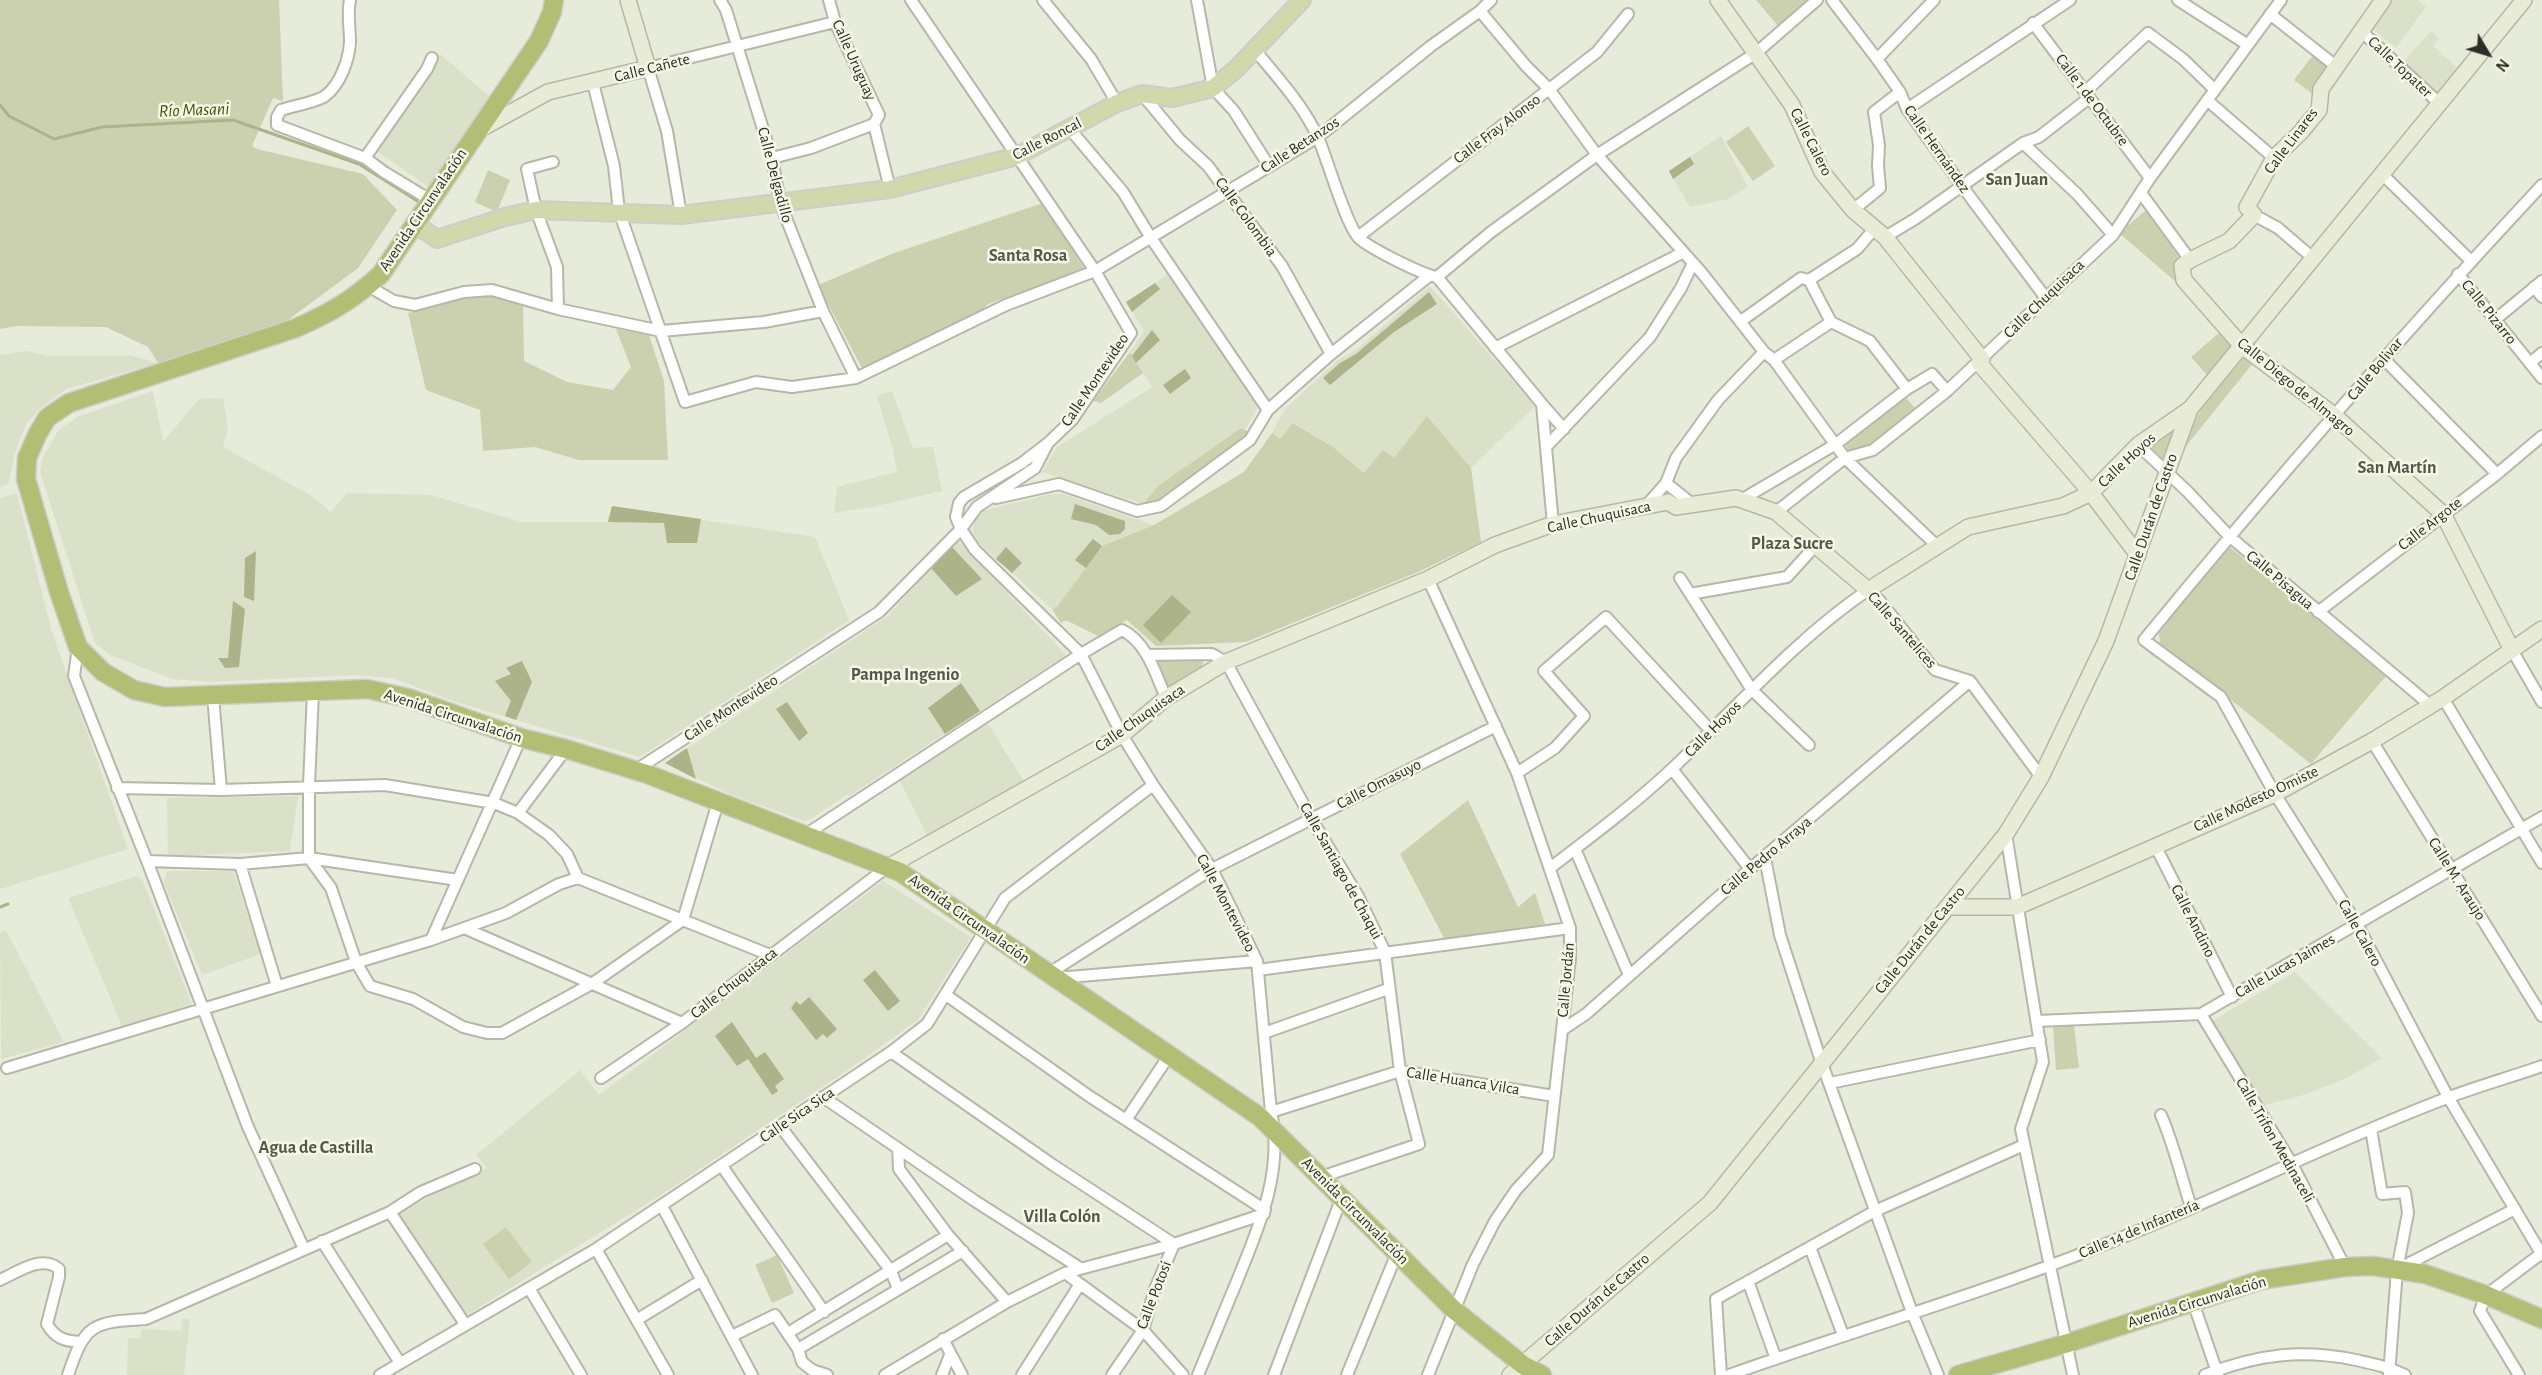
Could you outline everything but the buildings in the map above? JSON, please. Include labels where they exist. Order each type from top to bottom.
[{"type":"highway","name":"Avenida Circunvalación","points":[[554,0],[552,12],[539,41],[416,224],[381,274],[368,286],[332,312],[296,328],[69,403],[47,418],[27,458],[26,479],[59,592],[78,647],[103,672],[134,690],[165,697],[367,689],[408,698],[521,738],[636,770],[900,872],[1260,1117],[1517,1370],[1542,1375]]},
{"type":"highway","name":"Avenida Circunvalación","points":[[1958,1375],[2068,1343],[2261,1281],[2345,1267],[2373,1266],[2425,1274],[2486,1295],[2542,1319]]},
{"type":"main road","points":[[628,0],[648,68]]},
{"type":"main road","name":"Calle Roncal","points":[[416,224],[437,239],[505,217],[536,210],[681,214],[890,189],[1017,156],[1117,103],[1142,94],[1172,98],[1213,88],[1255,50],[1302,0]]},
{"type":"main road","name":"Calle Calero","points":[[1718,0],[1792,105],[1815,151],[1822,172],[1852,210],[1880,232],[1980,361],[2091,493],[2138,555]]},
{"type":"main road","name":"Calle Linares","points":[[2254,215],[2247,207],[2274,158],[2301,132],[2319,110],[2321,89],[2383,0]]},
{"type":"main road","name":"Calle Hoyos","points":[[1868,590],[1936,545],[1968,527],[2063,506],[2091,493],[2138,445],[2190,409],[2524,0]]},
{"type":"main road","name":"Calle Cañete","points":[[476,132],[548,92],[648,68]]},
{"type":"main road","points":[[2190,260],[2229,241],[2254,215]]},
{"type":"main road","name":"Calle Diego de Almagro","points":[[2190,260],[2182,267],[2184,280],[2242,346],[2335,416],[2443,514],[2512,650]]},
{"type":"main road","name":"Calle Durán de Castro","points":[[1517,1370],[1710,1203],[1821,1061],[2006,834],[2041,777],[2106,641],[2190,409]]},
{"type":"main road","name":"Calle Chuquisaca","points":[[886,868],[1122,735],[1166,698],[1226,662],[1428,579],[1495,545],[1553,524],[1668,502],[1676,507],[1736,498],[1776,512]]},
{"type":"main road","name":"Calle Santelices","points":[[1776,512],[1868,590]]},
{"type":"main road","name":"Calle Modesto Omiste","points":[[1947,907],[2017,907],[2275,794],[2372,741],[2436,701],[2542,629]]},
{"type":"street","points":[[350,0],[347,11],[350,43],[345,65],[336,83],[325,97],[281,110],[277,117],[277,125],[365,158],[432,201]]},
{"type":"street","name":"Calle Delgadillo","points":[[720,0],[726,10],[772,158],[780,203],[823,311],[856,378]]},
{"type":"street","name":"Calle Uruguay","points":[[829,0],[835,22],[879,115],[874,124],[890,189]]},
{"type":"street","name":"Calle Montevideo","points":[[636,770],[879,612],[961,529],[977,507],[1035,468],[1048,443],[1072,420],[1131,333],[1095,271],[911,0]]},
{"type":"street","points":[[1043,0],[1091,59],[1117,103]]},
{"type":"street","points":[[1197,0],[1213,88],[1234,111],[1269,166]]},
{"type":"street","name":"Calle Betanzos","points":[[661,331],[685,402],[756,382],[792,387],[856,378],[1006,305],[1095,271],[1318,137],[1491,0]]},
{"type":"street","points":[[990,499],[1059,484],[1137,511],[1161,506],[1250,440],[1268,410],[1331,354],[1491,232],[1597,155],[1756,54],[1817,0]]},
{"type":"street","name":"Calle Hernández","points":[[1832,0],[1877,58],[1900,92],[1907,110],[2045,297]]},
{"type":"street","points":[[1877,58],[1934,0]]},
{"type":"street","points":[[1907,110],[2070,0]]},
{"type":"street","points":[[2178,0],[2248,45]]},
{"type":"street","name":"Calle Chuquisaca","points":[[1776,512],[1845,458],[1873,450],[1947,391],[2113,235],[2150,178],[2281,0]]},
{"type":"street","points":[[1480,11],[1526,66],[1549,89],[1597,155],[1693,263],[1764,352],[1773,360],[1845,458],[1936,545]]},
{"type":"street","name":"Calle Fray Alonso","points":[[1358,237],[1597,52],[1629,14]]},
{"type":"street","points":[[2270,14],[2337,66]]},
{"type":"street","name":"Calle Cañete","points":[[648,68],[835,22]]},
{"type":"street","name":"Calle 1 de Octubre","points":[[2033,23],[2150,178]]},
{"type":"street","name":"Calle Topater","points":[[2361,31],[2439,103]]},
{"type":"street","points":[[1741,321],[1801,278],[1809,280],[1880,232],[1915,219],[2023,143],[2039,137],[2087,94],[2148,33],[2183,59],[2214,89]]},
{"type":"street","points":[[1255,50],[1288,91],[1318,137],[1358,237],[1433,276],[1564,429]]},
{"type":"street","points":[[365,158],[428,69],[432,58]]},
{"type":"street","points":[[648,68],[667,131],[681,214]]},
{"type":"street","points":[[593,83],[614,166],[619,211],[661,331]]},
{"type":"street","points":[[1852,210],[1880,188],[1879,145],[1874,112],[1900,92]]},
{"type":"street","name":"Calle Colombia","points":[[1142,94],[1180,140],[1208,166],[1228,191],[1282,266],[1331,354]]},
{"type":"street","points":[[2206,100],[2274,158]]},
{"type":"street","points":[[772,158],[811,148],[874,124]]},
{"type":"street","points":[[1069,128],[1123,192],[1150,238],[1268,410]]},
{"type":"street","points":[[2023,143],[2077,194],[2113,235]]},
{"type":"street","points":[[553,162],[527,169],[536,210],[557,267],[558,309]]},
{"type":"street","name":"Calle Pizarro","points":[[2382,174],[2471,261]]},
{"type":"street","name":"Calle Bolivar","points":[[2144,640],[2229,536],[2383,358],[2542,185]]},
{"type":"street","points":[[2141,193],[2190,260]]},
{"type":"street","points":[[2254,215],[2278,228],[2314,259]]},
{"type":"street","points":[[1495,348],[1682,252]]},
{"type":"street","points":[[1546,447],[1650,337],[1681,288],[1693,263]]},
{"type":"street","name":"Calle Pizarro","points":[[2458,274],[2542,378]]},
{"type":"street","points":[[1809,280],[1831,322],[1870,341],[1907,388]]},
{"type":"street","points":[[2496,319],[2538,284],[2542,297]]},
{"type":"street","points":[[368,286],[394,301],[415,305],[464,292],[492,290],[558,309],[661,331],[764,322],[823,311]]},
{"type":"street","points":[[1773,360],[1831,322]]},
{"type":"street","points":[[1645,507],[1666,483],[1676,459],[1712,409],[1764,352]]},
{"type":"street","points":[[2530,363],[2542,353]]},
{"type":"street","points":[[2383,358],[2497,474]]},
{"type":"street","name":"Calle Chuquisaca","points":[[1741,500],[1836,444],[1907,388],[1932,374],[1947,391]]},
{"type":"street","points":[[1542,404],[1553,524]]},
{"type":"street","name":"Calle Argote","points":[[2318,612],[2497,474],[2542,436]]},
{"type":"street","points":[[961,529],[956,516],[959,503],[964,497],[1022,463],[1048,443]]},
{"type":"street","name":"Calle Pisagua","points":[[2138,445],[2167,471],[2229,536],[2318,612],[2436,701],[2542,863]]},
{"type":"street","points":[[1666,483],[1692,504]]},
{"type":"street","name":"Calle Montevideo","points":[[961,529],[975,550],[1080,654],[1122,735],[1153,785],[1212,869],[1258,966],[1271,1112],[1275,1131],[1275,1153],[1264,1212],[1198,1375]]},
{"type":"street","points":[[1689,594],[1786,577],[1815,546]]},
{"type":"street","points":[[1680,578],[1752,690],[1809,745]]},
{"type":"street","name":"Calle Jordán","points":[[1428,579],[1517,773],[1570,928],[1570,959],[1548,1155],[1516,1190],[1495,1221],[1454,1310],[1428,1375]]},
{"type":"street","name":"Calle Santelices","points":[[1868,590],[1880,601],[1935,670],[1970,681]]},
{"type":"street","name":"Calle Hoyos","points":[[1550,868],[1672,769],[1752,690],[1842,608],[1868,590]]},
{"type":"street","points":[[1517,773],[1555,748],[1584,716],[1544,671],[1606,617],[1711,731]]},
{"type":"street","points":[[804,835],[1080,654],[1122,630],[1129,634],[1147,655],[1166,698]]},
{"type":"street","name":"Calle Calero","points":[[2144,640],[2221,697],[2275,794],[2357,924],[2448,1097],[2542,1254]]},
{"type":"street","points":[[78,647],[74,676],[248,1127],[304,1249]]},
{"type":"street","name":"Calle Diego de Almagro","points":[[2512,650],[2542,702]]},
{"type":"street","points":[[1147,655],[1212,654],[1226,662]]},
{"type":"street","name":"Calle Santiago de Chaqui","points":[[1226,662],[1311,818],[1358,896],[1385,952],[1400,1071],[1419,1144],[1321,1177]]},
{"type":"street","points":[[1970,681],[2041,777]]},
{"type":"street","name":"Calle Pedro Arraya","points":[[1562,1030],[1586,1014],[1750,869],[1970,681]]},
{"type":"street","points":[[313,691],[309,858],[331,888],[356,962],[370,986],[413,999],[463,1027],[487,1033],[502,1033],[593,983],[683,920],[718,802]]},
{"type":"street","points":[[213,696],[221,790]]},
{"type":"street","name":"Calle Omasuyo","points":[[1052,976],[1212,869],[1496,726]]},
{"type":"street","points":[[431,940],[521,738]]},
{"type":"street","name":"Calle M. Araujo","points":[[2372,741],[2542,1016]]},
{"type":"street","points":[[518,813],[566,749]]},
{"type":"street","points":[[1672,769],[1750,869]]},
{"type":"street","points":[[117,788],[221,790],[309,785],[385,785],[494,803],[518,813],[549,835],[567,854],[578,878]]},
{"type":"street","name":"Calle Sica Sica","points":[[380,1375],[596,1249],[891,1052],[927,1024],[1005,898],[1153,785]]},
{"type":"street","name":"Calle Lucas Jaimes","points":[[2037,1021],[2201,1014],[2542,817]]},
{"type":"street","points":[[2006,834],[2043,1062],[2022,1129],[2073,1375]]},
{"type":"street","name":"Calle Andino","points":[[2155,845],[2232,998]]},
{"type":"street","points":[[1575,849],[1629,975]]},
{"type":"street","points":[[147,861],[240,864],[309,858],[458,880]]},
{"type":"street","points":[[1765,858],[1780,935],[1821,1061],[1913,1315],[1938,1375]]},
{"type":"street","points":[[240,864],[277,986]]},
{"type":"street","name":"Calle Chuquisaca","points":[[601,1078],[682,1023],[886,868]]},
{"type":"street","points":[[7,1068],[431,940],[506,913],[559,884],[578,878],[770,955]]},
{"type":"street","points":[[464,928],[682,1023]]},
{"type":"street","points":[[1052,976],[1258,966],[1570,928]]},
{"type":"street","points":[[1264,1033],[1388,988]]},
{"type":"street","points":[[946,995],[1089,1096],[1264,1212]]},
{"type":"street","name":"Calle Trifon Medinaceli","points":[[2201,1014],[2292,1164],[2345,1267]]},
{"type":"street","points":[[1830,1083],[2040,1040]]},
{"type":"street","points":[[891,1052],[1053,1166],[1174,1244]]},
{"type":"street","points":[[1126,1120],[1170,1054]]},
{"type":"street","name":"Calle 14 de Infantería","points":[[1729,1375],[1842,1335],[1913,1315],[2050,1265],[2135,1232],[2448,1097],[2542,1066]]},
{"type":"street","name":"Calle Huanca Vilca","points":[[1271,1112],[1400,1071],[1554,1096]]},
{"type":"street","points":[[823,1097],[1080,1268]]},
{"type":"street","points":[[2161,1116],[2174,1144],[2174,1156],[2191,1207]]},
{"type":"street","points":[[780,1126],[891,1271],[898,1290]]},
{"type":"street","points":[[2371,1129],[2382,1194],[2405,1192],[2408,1214],[2397,1270],[2389,1371]]},
{"type":"street","points":[[1722,1375],[1716,1299],[1875,1211],[2024,1145]]},
{"type":"street","points":[[898,1148],[899,1169],[948,1236],[1007,1302]]},
{"type":"street","points":[[722,1166],[824,1312]]},
{"type":"street","points":[[68,1375],[80,1342],[89,1330],[103,1323],[146,1319],[390,1212],[421,1192],[475,1169]]},
{"type":"street","points":[[1274,1375],[1342,1197]]},
{"type":"street","points":[[662,1206],[752,1375]]},
{"type":"street","points":[[2397,1270],[2515,1209]]},
{"type":"street","points":[[390,1212],[465,1324]]},
{"type":"street","points":[[885,1375],[1007,1302],[1065,1273],[1174,1244],[1264,1212]]},
{"type":"street","points":[[788,1333],[948,1236]]},
{"type":"street","points":[[322,1241],[400,1363]]},
{"type":"street","name":"Calle Potosi","points":[[1112,1375],[1143,1330],[1155,1289],[1174,1244]]},
{"type":"street","points":[[1810,1247],[1842,1335]]},
{"type":"street","points":[[596,1249],[668,1375]]},
{"type":"street","points":[[798,1349],[963,1251]]},
{"type":"street","points":[[1347,1375],[1397,1253]]},
{"type":"street","points":[[2518,1375],[2481,1311],[2486,1295],[2542,1254]]},
{"type":"street","points":[[0,1280],[42,1262],[52,1263],[59,1269],[59,1277],[46,1324],[52,1334],[64,1341],[80,1342]]},
{"type":"street","points":[[1065,1273],[1143,1330],[1183,1375]]},
{"type":"street","points":[[638,1319],[702,1280]]},
{"type":"street","points":[[1748,1281],[1776,1359]]},
{"type":"street","points":[[1022,1375],[1080,1284]]},
{"type":"street","points":[[529,1288],[581,1375]]},
{"type":"street","points":[[2193,1302],[2217,1373]]},
{"type":"street","points":[[732,1336],[775,1315],[798,1349],[802,1362],[812,1370],[827,1375]]},
{"type":"street","points":[[943,1340],[962,1375]]},
{"type":"street","points":[[2205,1375],[2217,1373],[2256,1358],[2286,1353],[2323,1353],[2405,1375]]},
{"type":"street","points":[[942,1375],[950,1355]]},
{"type":"shaded area","points":[[0,0],[279,0],[283,101],[273,98],[252,146],[363,174],[397,210],[358,268],[288,320],[158,363],[148,347],[106,327],[18,326],[0,329]]},
{"type":"shaded area","points":[[1756,0],[1808,0],[1779,27]]},
{"type":"shaded area","points":[[2388,0],[2418,0],[2426,7],[2396,48],[2371,28]]},
{"type":"shaded area","points":[[2431,31],[2439,39],[2433,46],[2462,72],[2441,96],[2403,62]]},
{"type":"shaded area","points":[[440,54],[489,96],[430,188],[378,152]]},
{"type":"shaded area","points":[[2313,55],[2330,68],[2311,93],[2294,80]]},
{"type":"shaded area","points":[[1748,126],[1775,166],[1753,181],[1726,142]]},
{"type":"shaded area","points":[[1721,136],[1748,187],[1728,199],[1690,207],[1669,171]]},
{"type":"shaded area","points":[[1690,157],[1694,164],[1673,179],[1669,171]]},
{"type":"shaded area","points":[[488,170],[510,180],[497,212],[475,202]]},
{"type":"shaded area","points":[[1043,203],[1085,270],[988,304],[981,311],[863,370],[818,285],[894,253]]},
{"type":"shaded area","points":[[2145,211],[2150,213],[2179,258],[2174,269],[2176,282],[2119,233]]},
{"type":"shaded area","points":[[1169,274],[1259,405],[1245,430],[1241,428],[1158,486],[1143,504],[1042,472],[1056,448],[1152,387],[1130,352],[1144,331],[1126,302]]},
{"type":"shaded area","points":[[1155,283],[1160,289],[1132,312],[1126,302]]},
{"type":"shaded area","points":[[1430,286],[1535,406],[1471,468],[1427,416],[1394,459],[1364,473],[1333,447],[1294,423],[1280,439],[1272,433],[1285,409],[1338,360],[1357,349]]},
{"type":"shaded area","points":[[1429,292],[1437,304],[1394,332],[1330,385],[1323,378],[1340,363],[1356,354]]},
{"type":"shaded area","points":[[482,294],[523,306],[524,361],[567,382],[613,390],[631,367],[616,329],[649,335],[664,381],[668,460],[579,460],[535,447],[483,451],[480,410],[426,390],[408,313]]},
{"type":"shaded area","points":[[1152,330],[1160,340],[1136,363],[1132,356]]},
{"type":"shaded area","points":[[2220,332],[2232,346],[2207,375],[2191,357]]},
{"type":"shaded area","points":[[26,351],[49,356],[132,356],[158,363],[66,389],[41,408],[26,424],[15,453],[8,485],[0,487],[0,355]]},
{"type":"shaded area","points":[[1130,352],[1143,373],[1101,403],[1093,401]]},
{"type":"shaded area","points":[[2246,355],[2254,362],[2178,456],[2199,414]]},
{"type":"shaded area","points":[[1185,369],[1191,378],[1170,394],[1163,385]]},
{"type":"shaded area","points":[[153,391],[163,442],[199,399],[223,398],[228,430],[223,447],[310,495],[331,512],[347,493],[431,495],[521,522],[607,522],[612,506],[815,537],[849,620],[640,757],[453,701],[393,678],[355,675],[211,682],[173,679],[110,655],[95,643],[40,472],[42,459],[58,431],[77,417]]},
{"type":"shaded area","points":[[892,391],[913,448],[933,447],[942,491],[834,513],[837,487],[897,472],[877,396]]},
{"type":"shaded area","points":[[1905,397],[1916,409],[1871,445],[1852,451],[1847,449],[1845,441]]},
{"type":"shaded area","points":[[1427,416],[1471,468],[1481,542],[1418,572],[1246,642],[1156,646],[1127,620],[1100,637],[1066,620],[1061,623],[1052,609],[1056,608],[1102,546],[1154,525],[1244,472],[1272,433],[1280,439],[1293,423],[1333,447],[1364,473],[1383,450],[1394,458]]},
{"type":"shaded area","points":[[1241,428],[1249,432],[1241,441],[1161,501],[1143,504],[1158,486]]},
{"type":"shaded area","points":[[2176,430],[2163,459],[2149,446]]},
{"type":"shaded area","points":[[17,493],[52,632],[128,849],[0,889],[0,498]]},
{"type":"shaded area","points":[[1051,494],[1063,494],[1154,525],[1102,546],[1056,608],[1052,609],[979,543],[973,532],[974,521],[982,511]]},
{"type":"shaded area","points":[[1075,504],[1125,521],[1125,529],[1120,534],[1109,535],[1096,525],[1071,519]]},
{"type":"shaded area","points":[[612,506],[701,519],[697,543],[667,543],[664,523],[608,522]]},
{"type":"shaded area","points":[[957,539],[1066,655],[849,796],[847,794],[811,819],[804,821],[732,795],[665,763],[888,616]]},
{"type":"shaded area","points":[[1093,539],[1102,546],[1086,568],[1075,560]]},
{"type":"shaded area","points":[[951,546],[982,579],[956,596],[931,568]]},
{"type":"shaded area","points":[[1006,547],[1022,563],[1012,573],[996,559]]},
{"type":"shaded area","points":[[2231,548],[2386,676],[2311,764],[2160,643],[2159,633],[2226,549]]},
{"type":"shaded area","points":[[256,551],[254,601],[244,597],[245,558]]},
{"type":"shaded area","points":[[1172,595],[1191,612],[1161,643],[1143,625]]},
{"type":"shaded area","points":[[233,601],[245,609],[239,667],[225,668],[218,658],[228,658]]},
{"type":"shaded area","points":[[1197,659],[1203,661],[1203,669],[1169,688],[1157,665],[1159,661]]},
{"type":"shaded area","points":[[522,661],[532,682],[516,720],[505,716],[511,701],[495,681],[511,674],[506,668]]},
{"type":"shaded area","points":[[961,683],[980,711],[945,734],[928,708]]},
{"type":"shaded area","points":[[787,702],[808,733],[799,741],[776,709]]},
{"type":"shaded area","points":[[987,722],[1024,781],[927,835],[899,779]]},
{"type":"shaded area","points":[[687,748],[696,779],[665,763]]},
{"type":"shaded area","points":[[298,796],[290,851],[168,856],[167,798]]},
{"type":"shaded area","points":[[1468,800],[1518,907],[1535,893],[1545,924],[1445,940],[1400,854]]},
{"type":"shaded area","points":[[167,871],[233,871],[261,954],[202,975],[164,883]]},
{"type":"shaded area","points":[[137,876],[142,879],[192,1004],[122,1026],[68,898]]},
{"type":"shaded area","points":[[883,881],[971,937],[918,1020],[667,1191],[467,1315],[398,1213],[487,1168],[476,1155],[580,1070],[599,1095]]},
{"type":"shaded area","points":[[6,930],[64,1042],[1,1059],[0,933]]},
{"type":"shaded area","points":[[875,970],[900,1001],[888,1011],[863,980]]},
{"type":"shaded area","points":[[2295,972],[2382,1058],[2342,1080],[2300,1096],[2261,1106],[2212,1021]]},
{"type":"shaded area","points":[[809,997],[837,1029],[827,1038],[823,1034],[816,1040],[791,1008],[796,1001],[800,1005]]},
{"type":"shaded area","points":[[732,1022],[756,1058],[765,1052],[784,1079],[775,1086],[778,1091],[772,1095],[748,1059],[737,1066],[715,1036]]},
{"type":"shaded area","points":[[2053,1026],[2074,1026],[2079,1068],[2056,1070]]},
{"type":"shaded area","points":[[506,1227],[532,1262],[509,1279],[483,1244]]},
{"type":"shaded area","points":[[777,1255],[794,1293],[772,1303],[755,1265]]},
{"type":"shaded area","points":[[182,1319],[190,1319],[184,1375],[127,1375],[128,1338],[141,1338],[141,1329],[181,1331]]},
{"type":"waterway","name":"Río Masani","points":[[0,105],[9,116],[54,139],[102,127],[233,120],[359,164],[419,202]]},
{"type":"waterway","points":[[0,907],[8,904]]},
{"type":"district","name":"San Juan","points":[[2017,180]]},
{"type":"district","name":"Santa Rosa","points":[[1028,256]]},
{"type":"district","name":"San Martín","points":[[2397,468]]},
{"type":"district","name":"Plaza Sucre","points":[[1792,544]]},
{"type":"district","name":"Pampa Ingenio","points":[[905,675]]},
{"type":"district","name":"Agua de Castilla","points":[[316,1148]]},
{"type":"district","name":"Villa Colón","points":[[1062,1217]]}]
